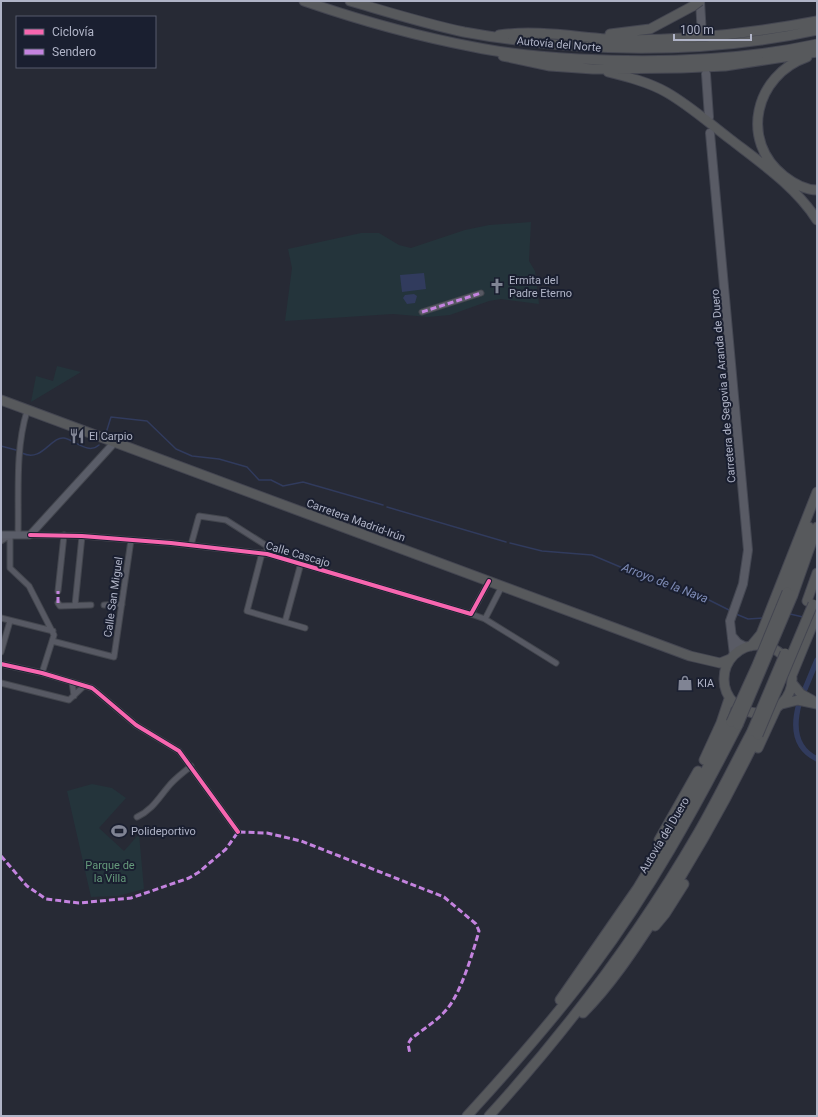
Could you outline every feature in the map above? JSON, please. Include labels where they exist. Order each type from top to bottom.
[{"type":"highway","name":"Autovía del Norte","points":[[304,1],[406,32],[475,48],[548,57],[640,61],[695,60],[738,56],[817,44]]},
{"type":"highway","name":"Autovía del Norte","points":[[350,1],[408,19],[523,42],[589,46],[666,47],[749,41],[817,30]]},
{"type":"highway","points":[[568,36],[602,36],[650,29],[698,3]]},
{"type":"highway","points":[[492,36],[520,32],[626,40],[697,38],[775,29],[817,21]]},
{"type":"highway","points":[[475,48],[524,62],[594,69],[725,66],[817,53]]},
{"type":"highway","points":[[817,53],[798,60],[780,72],[767,89],[758,111],[758,138],[766,157],[778,171],[794,184],[817,190]]},
{"type":"highway","points":[[594,69],[636,79],[665,92],[685,104],[779,179],[799,198],[817,220]]},
{"type":"highway","name":"Carretera Madrid-Irún","points":[[1,400],[27,411],[703,660],[720,663],[732,657]]},
{"type":"highway","points":[[817,492],[761,634],[749,646],[732,657],[724,676],[725,688],[730,699],[737,706],[751,713],[767,713],[779,706],[798,700],[817,703]]},
{"type":"highway","points":[[790,593],[817,499]]},
{"type":"highway","name":"Autovía del Duero","points":[[468,1116],[518,1059],[593,966],[641,896],[694,810],[734,724],[817,527]]},
{"type":"highway","points":[[563,1031],[598,998],[642,937],[699,848],[728,798],[810,602],[817,573]]},
{"type":"highway","points":[[810,602],[817,592]]},
{"type":"highway","points":[[642,937],[665,914],[706,849],[779,706],[787,698],[792,679],[817,614]]},
{"type":"highway","points":[[749,646],[762,645],[778,652],[789,664],[792,679],[801,694],[817,703]]},
{"type":"highway","name":"Carretera Madrid-Irún","points":[[703,660],[718,669],[724,676]]},
{"type":"highway","points":[[631,897],[643,869],[707,756],[722,723],[730,699]]},
{"type":"highway","points":[[551,1019],[555,1008],[572,982],[631,897],[686,808],[734,724]]},
{"type":"highway","points":[[489,1116],[563,1031],[654,904],[698,833],[755,733]]},
{"type":"main road","points":[[698,3],[702,35]]},
{"type":"main road","points":[[706,74],[709,117]]},
{"type":"main road","name":"Carretera de Segovia a Aranda de Duero","points":[[710,133],[748,532],[747,568],[730,621],[732,657]]},
{"type":"main road","points":[[30,535],[114,443]]},
{"type":"main road","name":"Calle Cascajo","points":[[1,535],[30,535]]},
{"type":"main road","points":[[731,635],[738,643],[749,646]]},
{"type":"street","points":[[422,312],[481,293]]},
{"type":"street","points":[[27,411],[23,425],[20,449],[14,535],[10,568],[29,586],[53,631],[52,641],[42,673]]},
{"type":"street","points":[[191,545],[199,516],[226,520],[267,546],[247,611],[305,628]]},
{"type":"street","points":[[1,541],[14,535]]},
{"type":"street","name":"Calle Cascajo","points":[[30,535],[82,536],[264,553],[485,619],[556,663]]},
{"type":"street","points":[[58,591],[64,535]]},
{"type":"street","points":[[75,605],[82,536]]},
{"type":"street","name":"Calle San Miguel","points":[[52,641],[114,657],[131,540]]},
{"type":"street","points":[[285,622],[301,564]]},
{"type":"street","points":[[471,614],[489,582]]},
{"type":"street","points":[[485,619],[502,586]]},
{"type":"street","points":[[58,603],[60,606],[90,605]]},
{"type":"street","points":[[104,605],[122,604]]},
{"type":"street","points":[[1,618],[53,631]]},
{"type":"street","points":[[1,652],[10,621]]},
{"type":"street","points":[[1,664],[42,673],[84,686],[97,692],[136,725],[175,747],[191,766],[238,832]]},
{"type":"street","points":[[72,682],[74,696]]},
{"type":"street","points":[[1,683],[69,700],[84,686]]},
{"type":"street","points":[[137,817],[153,806],[161,798],[168,786],[191,766]]},
{"type":"green space","points":[[531,222],[529,261],[535,271],[539,304],[501,299],[489,301],[450,315],[428,317],[393,314],[285,321],[292,268],[288,249],[361,233],[379,233],[399,245],[411,248],[465,230],[489,225]]},
{"type":"green space","points":[[57,366],[81,372],[31,402],[36,376],[53,381]]},
{"type":"green space","name":"Parque de la Villa","points":[[92,784],[112,788],[126,798],[99,828],[124,851],[139,834],[144,889],[118,896],[91,897],[67,791]]},
{"type":"water","points":[[424,273],[426,289],[402,292],[400,275]]},
{"type":"water","points":[[414,294],[417,296],[415,303],[407,304],[403,298],[405,295]]},
{"type":"waterway","name":"Arroyo de la Nava","points":[[106,433],[111,417],[147,421],[176,449],[192,456],[219,459],[247,467],[259,480],[271,480],[283,486],[303,482],[383,505]]},
{"type":"waterway","name":"Arroyo de la Nava","points":[[22,453],[35,455],[59,438],[68,439],[86,448],[95,448],[99,445]]},
{"type":"waterway","name":"Arroyo de la Nava","points":[[1,446],[16,450]]},
{"type":"waterway","name":"Arroyo de la Nava","points":[[387,507],[506,542]]},
{"type":"waterway","name":"Arroyo de la Nava","points":[[510,543],[542,551],[592,555],[670,588],[709,600],[731,611]]},
{"type":"waterway","name":"Arroyo de la Nava","points":[[736,614],[748,619],[763,618]]},
{"type":"waterway","name":"Arroyo de la Nava","points":[[790,614],[803,617]]},
{"type":"waterway","points":[[805,689],[817,660]]},
{"type":"waterway","points":[[799,704],[796,720],[797,736],[804,749],[817,759]]},
{"type":"marked path","points":[[422,312],[481,293]]},
{"type":"marked path","points":[[58,591],[58,603]]},
{"type":"marked path","points":[[1,856],[27,886],[46,899],[79,903],[131,898],[189,878],[199,872],[226,849],[238,832],[267,833],[301,841],[444,897],[476,924],[479,931],[466,972],[452,1002],[439,1017],[411,1039],[408,1044],[410,1054]]},
{"type":"cycle path","points":[[30,535],[82,536],[171,543],[267,554],[471,614],[489,581]]},
{"type":"cycle path","points":[[1,664],[42,673],[92,688],[136,725],[179,751],[238,832]]},
{"type":"place","name":"Ermita del Padre Eterno","points":[[497,286]]},
{"type":"place","name":"El Carpio","points":[[77,436]]},
{"type":"place","name":"KIA","points":[[685,683]]},
{"type":"place","name":"Polideportivo","points":[[119,831]]}]
